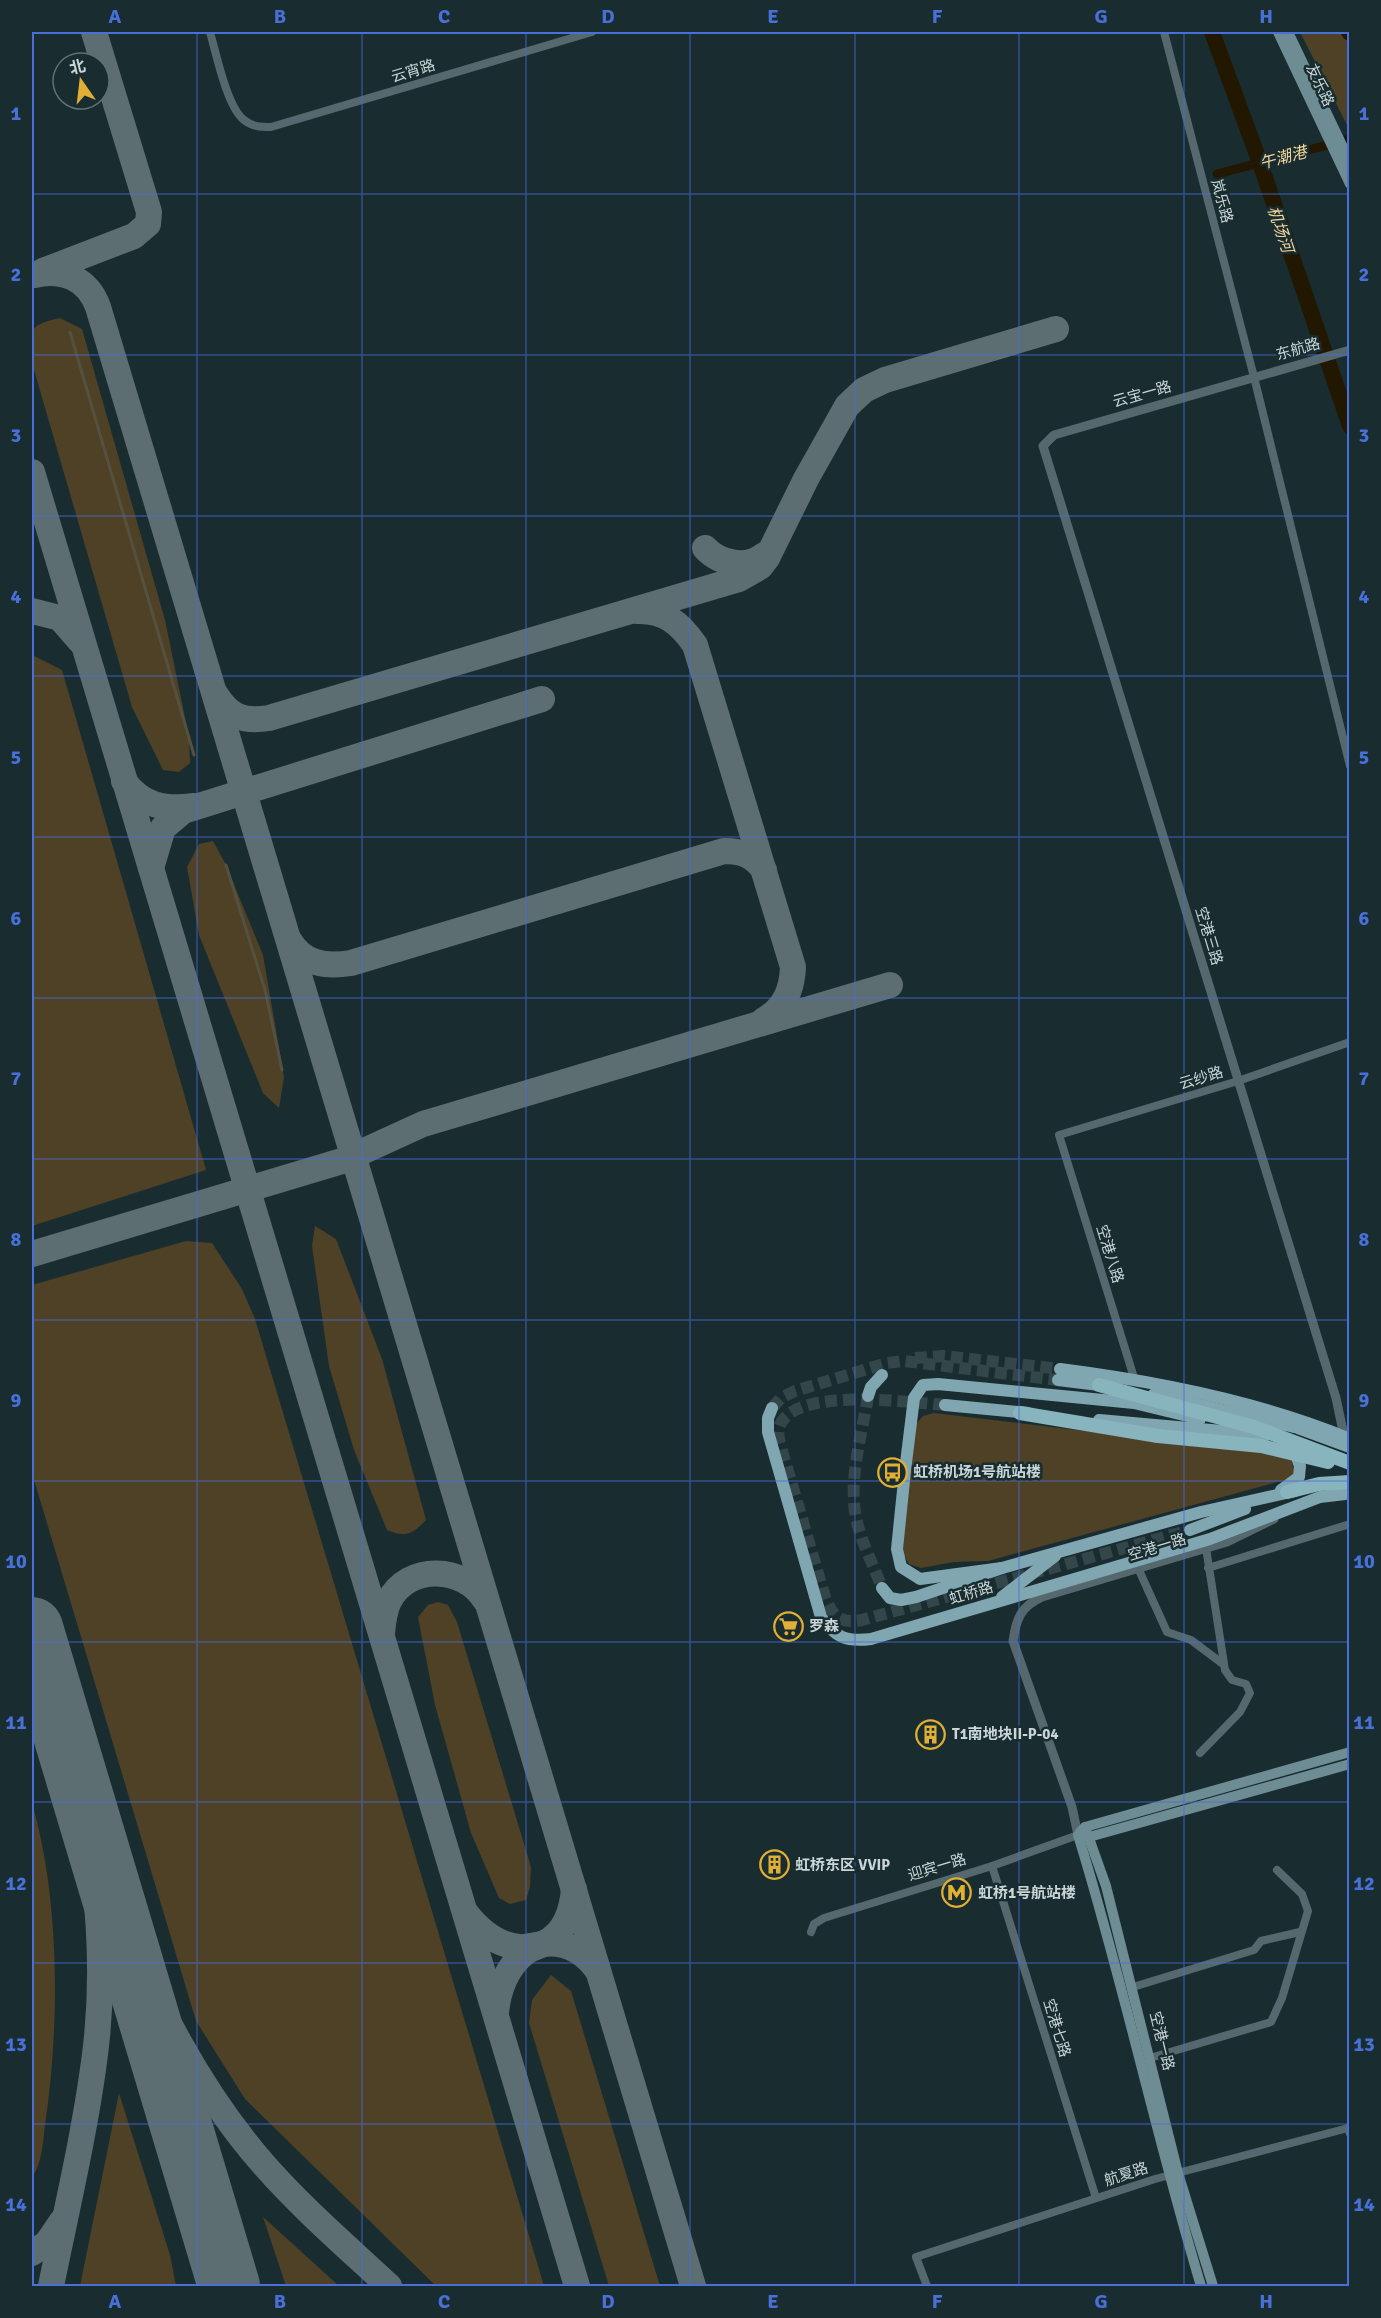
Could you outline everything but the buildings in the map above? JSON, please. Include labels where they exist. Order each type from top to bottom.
[{"type":"highway","points":[[1099,1385],[1254,1427],[1350,1462]]},
{"type":"highway","points":[[1020,1413],[1158,1436],[1288,1451],[1350,1469]]},
{"type":"highway","points":[[1287,1492],[1319,1484],[1348,1490]]},
{"type":"main road","name":"友乐路","points":[[1278,32],[1329,128]]},
{"type":"main road","name":"友乐路","points":[[1288,32],[1346,165],[1350,184]]},
{"type":"main road","points":[[868,1396],[871,1387],[882,1374]]},
{"type":"main road","points":[[1059,1375],[1135,1381],[1242,1405],[1348,1440],[1238,1412],[1059,1375]]},
{"type":"main road","points":[[1036,1394],[1084,1391],[1135,1381]]},
{"type":"main road","points":[[1002,1568],[920,1579],[901,1567],[897,1549],[914,1398],[918,1389],[929,1384],[1134,1403],[1281,1438],[1350,1458]]},
{"type":"main road","points":[[945,1406],[1268,1435]]},
{"type":"main road","name":"虹桥路","points":[[772,1408],[768,1418],[768,1432],[821,1617],[835,1635],[845,1640],[871,1639],[1210,1539],[1320,1497],[1348,1490]]},
{"type":"main road","points":[[1264,1497],[1290,1486],[1299,1477],[1297,1456],[1293,1447],[1281,1438]]},
{"type":"main road","points":[[1287,1492],[1190,1530],[1291,1508]]},
{"type":"main road","name":"虹桥路","points":[[882,1588],[890,1598],[901,1600],[1002,1568],[1287,1492]]},
{"type":"main road","points":[[996,1601],[1059,1553]]},
{"type":"main road","name":"迎宾一路","points":[[1084,1833],[1350,1752]]},
{"type":"main road","name":"迎宾一路","points":[[1084,1833],[1350,1764]]},
{"type":"main road","name":"空港一路","points":[[1084,1833],[1106,1886],[1133,1987],[1173,2174],[1213,2286]]},
{"type":"main road","name":"空港一路","points":[[1084,1833],[1105,1927],[1173,2174],[1201,2286]]},
{"type":"street","name":"云宵路","points":[[210,32],[234,106],[242,119],[255,127],[271,127],[592,32]]},
{"type":"street","name":"岚乐路","points":[[1164,32],[1254,377],[1350,766]]},
{"type":"street","name":"东航路","points":[[1254,377],[1350,350]]},
{"type":"street","name":"云宝一路","points":[[1043,446],[1054,435],[1254,377]]},
{"type":"street","name":"空港三路","points":[[1043,446],[1348,1440]]},
{"type":"street","name":"云纱路","points":[[1059,1135],[1238,1081],[1350,1042]]},
{"type":"street","name":"空港八路","points":[[1059,1135],[1135,1381]]},
{"type":"street","name":"空港一路","points":[[1084,1833],[1071,1807],[1013,1641],[1015,1623],[1030,1602],[1206,1548],[1262,1526],[1291,1508]]},
{"type":"street","points":[[1208,1568],[1350,1524]]},
{"type":"street","points":[[1200,1754],[1240,1712],[1250,1694],[1246,1684],[1232,1680],[1223,1664],[1206,1548]]},
{"type":"street","points":[[1138,1568],[1167,1632],[1191,1640],[1223,1664]]},
{"type":"street","name":"迎宾一路","points":[[811,1932],[814,1924],[824,1918],[992,1866],[1084,1833]]},
{"type":"street","name":"空港七路","points":[[992,1866],[1096,2198]]},
{"type":"street","points":[[1150,2058],[1271,2022],[1282,1998],[1308,1911],[1302,1894],[1277,1870]]},
{"type":"street","points":[[1133,1987],[1254,1950],[1261,1941],[1300,1932]]},
{"type":"street","name":"航夏路","points":[[927,2286],[916,2257],[1173,2174],[1349,2131]]},
{"type":"shaded area","points":[[1300,32],[1349,32],[1349,129]]},
{"type":"shaded area","points":[[60,318],[82,329],[165,620],[189,737],[190,763],[179,772],[163,770],[132,707],[32,363],[32,331],[41,324]]},
{"type":"shaded area","points":[[32,655],[62,670],[206,1170],[32,1226]]},
{"type":"shaded area","points":[[213,841],[226,865],[263,955],[284,1077],[279,1108],[263,1093],[199,935],[187,867],[199,844]]},
{"type":"shaded area","points":[[315,1226],[336,1239],[382,1359],[426,1520],[417,1529],[408,1533],[399,1534],[387,1530],[354,1450],[329,1366],[312,1246]]},
{"type":"shaded area","points":[[186,1241],[212,1243],[242,1289],[255,1319],[544,2286],[436,2286],[245,2099],[196,2021],[32,1473],[32,1285]]},
{"type":"shaded area","points":[[934,1413],[1290,1455],[1296,1477],[988,1561],[954,1562],[921,1568],[909,1564],[904,1555],[901,1533],[916,1424],[923,1416]]},
{"type":"shaded area","points":[[438,1602],[448,1605],[457,1622],[531,1867],[530,1887],[526,1900],[510,1904],[499,1898],[471,1833],[435,1705],[418,1617],[428,1605]]},
{"type":"shaded area","points":[[32,1803],[48,1880],[55,1962],[55,2004],[50,2086],[43,2145],[38,2166],[32,2177]]},
{"type":"shaded area","points":[[551,1975],[571,1991],[660,2286],[609,2286],[529,2023],[532,2000]]},
{"type":"shaded area","points":[[119,2093],[170,2255],[176,2286],[80,2286]]},
{"type":"shaded area","points":[[263,2217],[339,2286],[286,2286]]},
{"type":"waterway","name":"机场河","points":[[1212,32],[1260,163],[1350,426]]},
{"type":"waterway","name":"午潮港","points":[[1217,174],[1350,139]]},
{"type":"waterway","points":[[70,332],[194,755]]},
{"type":"waterway","points":[[226,865],[265,990],[282,1070]]},
{"type":"taxiway","points":[[43,271],[134,236],[148,224],[149,212],[94,32]]},
{"type":"taxiway","points":[[34,275],[55,273],[73,278],[88,289],[98,307],[693,2286]]},
{"type":"taxiway","points":[[216,695],[232,713],[238,716],[252,719],[269,718],[739,579],[760,567],[767,558],[806,479],[847,406],[864,390],[885,380],[1056,329]]},
{"type":"taxiway","points":[[32,472],[577,2286]]},
{"type":"taxiway","points":[[705,548],[718,558],[734,563],[750,562],[764,555]]},
{"type":"taxiway","points":[[32,611],[60,618],[80,641]]},
{"type":"taxiway","points":[[637,611],[647,611],[671,619],[695,645],[793,967],[786,998],[777,1010],[764,1020]]},
{"type":"taxiway","points":[[151,868],[163,828],[183,811],[542,699]]},
{"type":"taxiway","points":[[124,781],[146,801],[173,807],[194,806]]},
{"type":"taxiway","points":[[289,940],[301,954],[316,962],[351,963],[724,851],[747,855],[764,870]]},
{"type":"taxiway","points":[[32,1254],[342,1161],[423,1124],[890,985]]},
{"type":"taxiway","points":[[382,1633],[389,1601],[409,1580],[422,1575],[451,1575],[464,1580],[485,1600]]},
{"type":"taxiway","points":[[51,2286],[90,2090],[100,1992],[95,1885],[77,1780]]},
{"type":"taxiway","points":[[496,2013],[501,1987],[509,1971],[526,1952],[551,1939],[562,1928],[569,1914],[574,1889]]},
{"type":"taxiway","points":[[115,1907],[162,2010],[198,2075],[219,2107],[265,2166],[294,2197],[389,2286]]},
{"type":"taxiway","points":[[465,1912],[495,1940],[522,1947],[542,1944],[567,1946],[581,1953],[598,1971]]},
{"type":"taxiway","points":[[32,2253],[47,2243],[62,2221]]},
{"type":"taxiway","points":[[219,2255],[225,2286]]},
{"type":"runway","points":[[32,1628],[229,2286]]},
{"type":"tunnel","points":[[915,1358],[944,1356],[1060,1369]]},
{"type":"tunnel","points":[[772,1408],[781,1398],[795,1391],[887,1363],[904,1361],[1058,1380]]},
{"type":"tunnel","points":[[868,1396],[856,1459],[854,1507],[862,1538],[882,1588]]},
{"type":"tunnel","points":[[945,1405],[882,1400],[828,1401],[806,1406],[788,1415],[779,1428],[780,1445],[825,1597],[838,1618],[848,1621],[862,1620],[1190,1530]]},
{"type":"place","name":"虹桥机场1号航站楼","points":[[892,1472]]},
{"type":"place","name":"罗森","points":[[788,1626]]},
{"type":"place","name":"T1南地块II-P-04","points":[[931,1734]]},
{"type":"place","name":"虹桥东区 VVIP","points":[[774,1865]]},
{"type":"place","name":"虹桥1号航站楼","points":[[957,1893]]}]
